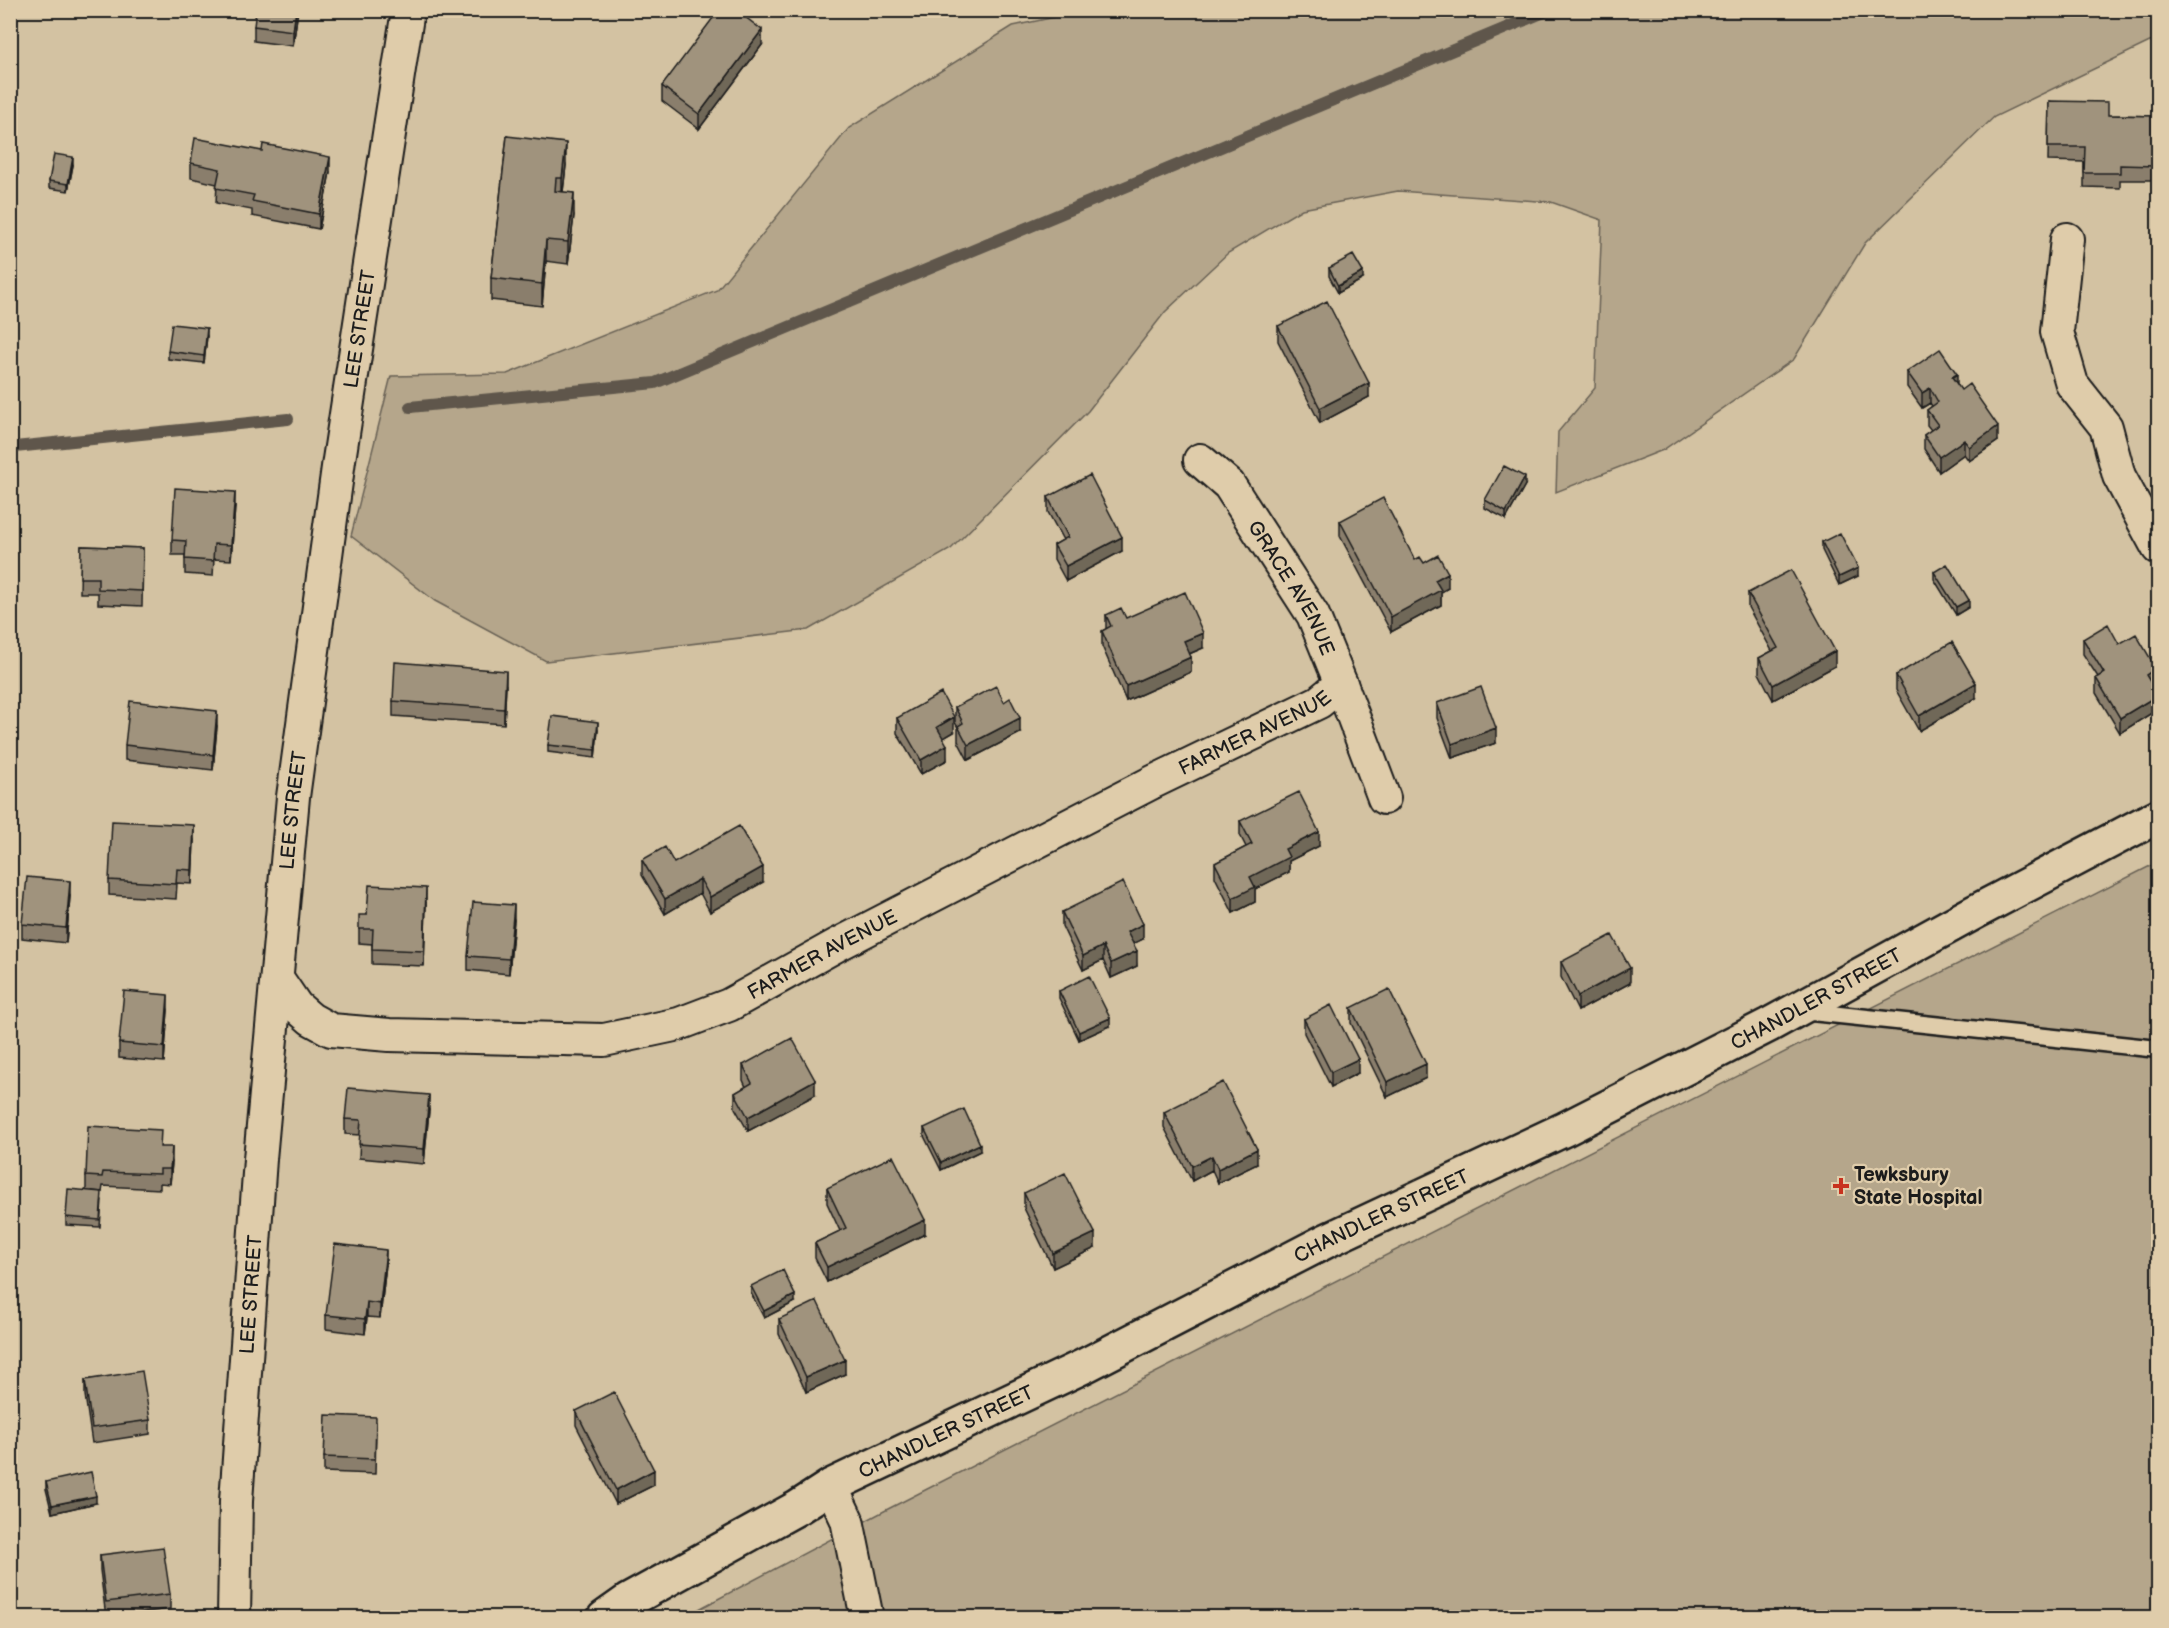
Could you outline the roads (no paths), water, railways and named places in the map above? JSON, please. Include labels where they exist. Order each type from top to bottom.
[{"type":"street","name":"LEE STREET","points":[[234,1617],[236,1501],[260,1159],[293,797],[333,506],[408,10]]},
{"type":"street","points":[[2067,239],[2057,332],[2072,384],[2106,427],[2119,476],[2158,548]]},
{"type":"street","name":"GRACE AVENUE","points":[[1200,460],[1229,485],[1312,615],[1384,798]]},
{"type":"street","name":"FARMER AVENUE","points":[[277,978],[296,1006],[311,1019],[331,1030],[389,1035],[604,1040],[679,1024],[729,1005],[837,945],[1090,815],[1319,702],[1341,684]]},
{"type":"street","name":"CHANDLER STREET","points":[[607,1617],[628,1601],[788,1513],[831,1486],[1084,1366],[1326,1240],[1565,1129],[1796,1011],[1975,912],[2158,816]]},
{"type":"street","points":[[831,1486],[847,1520],[867,1617]]},
{"type":"lane","points":[[1796,1011],[2158,1049]]},
{"type":"waterway","points":[[410,407],[655,383],[1549,10]]},
{"type":"waterway","points":[[10,452],[15,447],[288,419]]},
{"type":"place","name":"Tewksbury State Hospital","points":[[1841,1186]]}]
